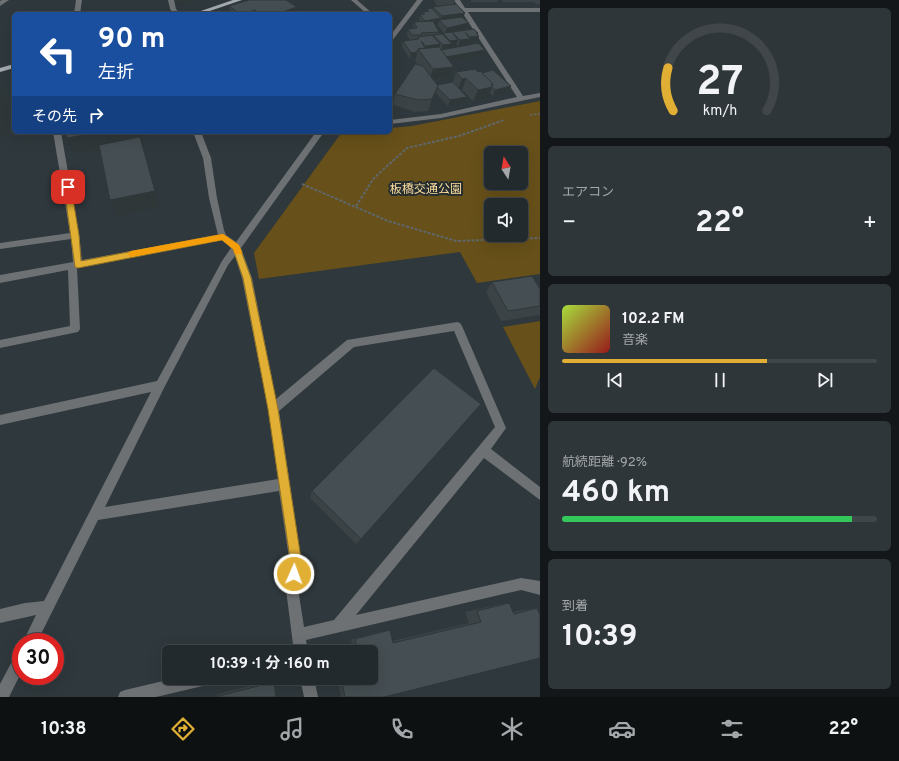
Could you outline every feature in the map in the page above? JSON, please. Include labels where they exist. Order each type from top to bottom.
[{"type":"main road","points":[[206,12],[239,0]]},
{"type":"main road","points":[[0,70],[12,67]]},
{"type":"street","points":[[0,4],[6,0]]},
{"type":"street","points":[[77,12],[79,0]]},
{"type":"street","points":[[172,0],[172,7],[176,12]]},
{"type":"street","points":[[354,0],[368,12]]},
{"type":"street","points":[[392,35],[420,0]]},
{"type":"street","points":[[456,0],[521,98]]},
{"type":"street","points":[[463,10],[540,10]]},
{"type":"street","points":[[392,122],[441,116],[540,95]]},
{"type":"street","points":[[0,344],[74,329],[75,235],[57,134]]},
{"type":"street","points":[[199,134],[207,158],[213,198],[223,237],[236,247],[247,278],[273,409],[296,565],[291,582],[300,645]]},
{"type":"street","points":[[35,633],[160,385],[225,263],[319,134]]},
{"type":"street","points":[[0,246],[75,235]]},
{"type":"street","points":[[0,279],[223,237]]},
{"type":"street","points":[[273,409],[351,343],[457,326],[501,428],[484,451],[340,625]]},
{"type":"street","points":[[0,420],[160,385]]},
{"type":"street","points":[[484,451],[540,494]]},
{"type":"street","points":[[96,514],[284,484]]},
{"type":"street","points":[[299,635],[521,584],[540,588]]},
{"type":"street","points":[[0,616],[25,610],[49,607]]},
{"type":"street","points":[[1,697],[12,676]]},
{"type":"street","points":[[125,697],[177,685]]},
{"type":"street","points":[[308,685],[311,697]]},
{"type":"path","points":[[527,115],[540,114]]},
{"type":"path","points":[[356,206],[374,178],[407,148],[459,136],[507,119]]},
{"type":"path","points":[[287,177],[388,221],[456,241],[540,238]]},
{"type":"green space","name":"板橋交通公園","points":[[540,101],[540,274],[477,283],[460,252],[259,279],[254,253],[341,134],[392,134],[392,128],[412,126]]},
{"type":"green space","points":[[540,321],[540,377],[535,389],[503,327]]},
{"type":"building","points":[[249,0],[286,0],[297,7],[282,12],[258,12],[255,10],[248,12],[237,12],[229,6]]},
{"type":"building","points":[[456,4],[465,13],[442,16],[433,7]]},
{"type":"building","points":[[431,8],[441,18],[425,21],[420,15],[425,14],[423,12],[429,11],[427,9]]},
{"type":"building","points":[[462,17],[469,23],[447,28],[439,20]]},
{"type":"building","points":[[433,21],[439,32],[412,35],[408,29],[417,28],[414,22]]},
{"type":"building","points":[[474,29],[479,36],[470,37],[465,32],[470,39],[460,40],[452,32]]},
{"type":"building","points":[[452,32],[458,40],[450,41],[443,33]]},
{"type":"building","points":[[442,34],[452,44],[443,45],[433,35]]},
{"type":"building","points":[[432,35],[440,44],[426,46],[421,41],[425,48],[418,49],[417,52],[411,53],[403,41],[419,39],[418,37]]},
{"type":"building","points":[[478,43],[485,50],[446,57],[441,50]]},
{"type":"building","points":[[439,47],[454,67],[433,69],[418,49]]},
{"type":"building","points":[[415,64],[423,66],[438,86],[432,99],[418,100],[395,94]]},
{"type":"building","points":[[475,69],[478,72],[481,71],[493,84],[491,85],[493,87],[478,90],[466,78],[462,79],[456,72]]},
{"type":"building","points":[[493,70],[511,86],[495,90],[492,87],[493,84],[482,73]]},
{"type":"building","points":[[453,82],[467,97],[450,100],[437,87],[437,85]]},
{"type":"building","points":[[12,92],[12,123],[11,123]]},
{"type":"building","points":[[66,134],[89,134],[67,138]]},
{"type":"building","points":[[140,137],[155,191],[110,200],[99,145]]},
{"type":"building","points":[[532,276],[540,289],[540,306],[508,311],[492,282]]},
{"type":"building","points":[[434,368],[481,404],[361,539],[312,491]]},
{"type":"building","points":[[509,603],[514,614],[537,608],[540,615],[540,658],[384,697],[345,697],[342,685],[378,685],[378,645],[356,645],[355,639],[390,630],[393,643],[481,622],[477,611]]},
{"type":"building","points":[[262,685],[274,685],[276,697],[215,697]]},
{"type":"slow traffic","points":[[131,254],[223,237],[236,247],[238,252]]},
{"type":"route","points":[[68,187],[78,264],[223,237],[236,247],[247,278],[273,409],[296,565],[294,574]]}]
